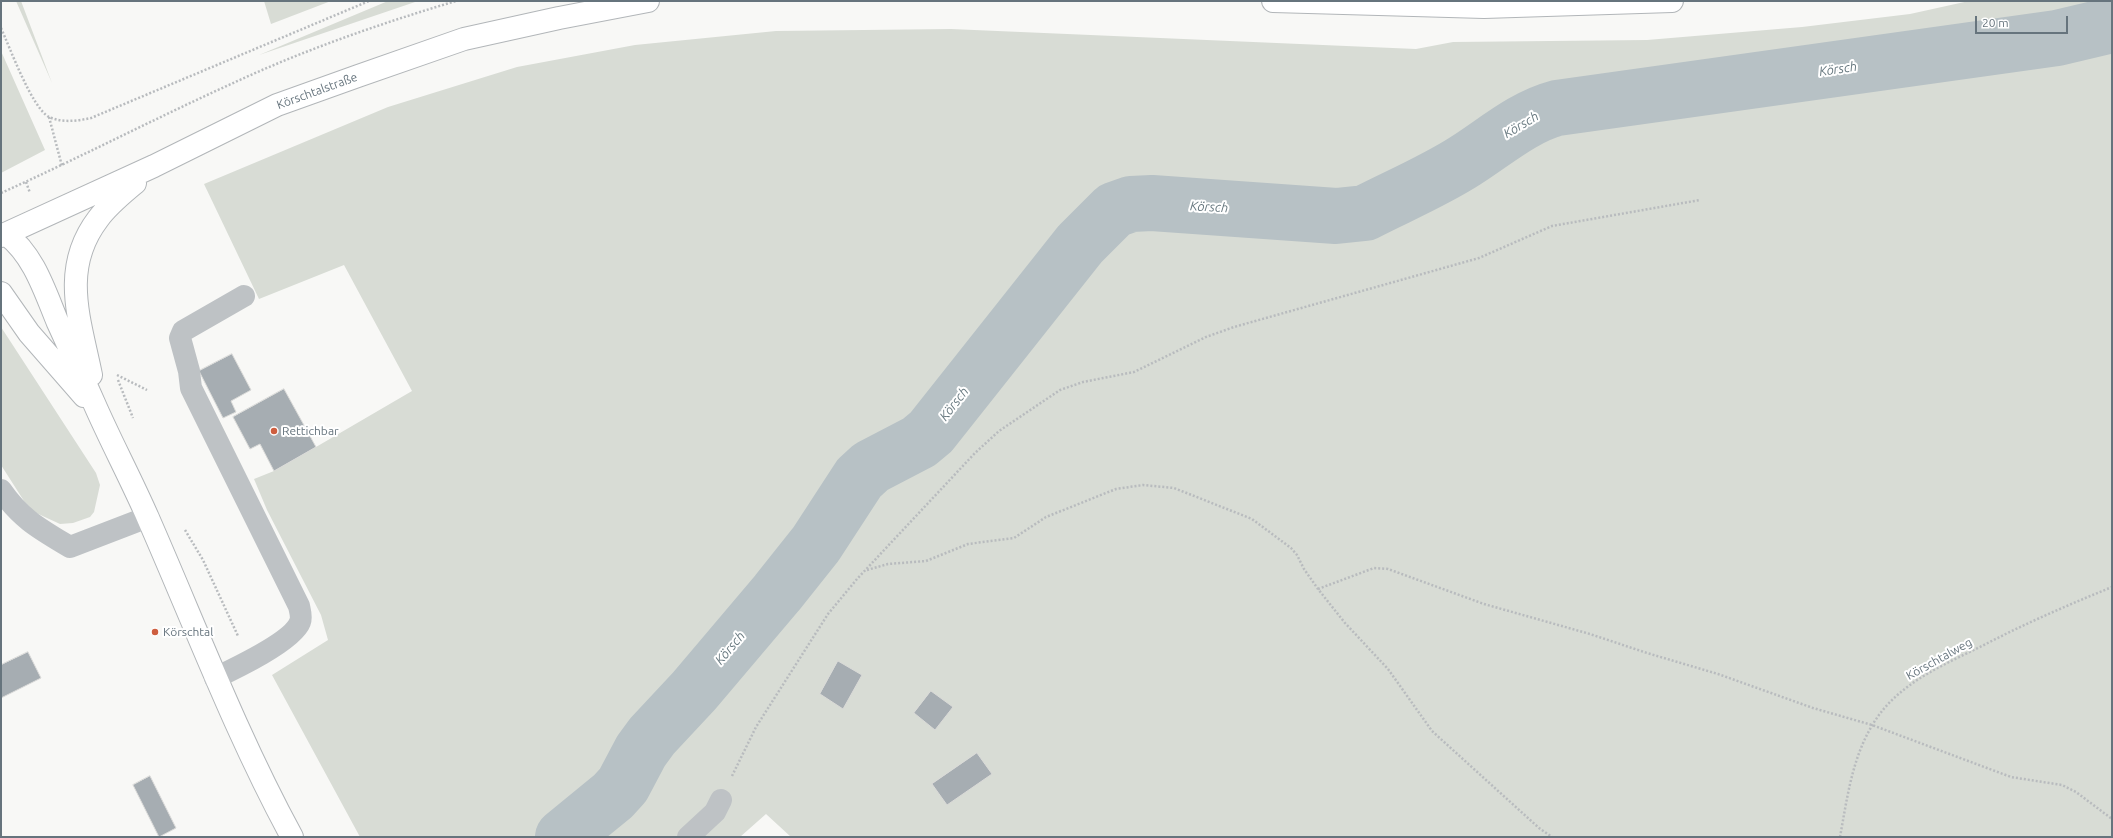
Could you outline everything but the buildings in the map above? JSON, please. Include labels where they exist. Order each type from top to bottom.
[{"type":"main road","name":"Körschtalstraße","points":[[3,235],[154,166],[277,105],[464,39],[559,18],[648,1]]},
{"type":"main road","points":[[1273,1],[1484,7],[1659,1]]},
{"type":"main road","points":[[98,412],[74,284],[78,255],[98,219],[154,166]]},
{"type":"main road","points":[[3,235],[15,242],[24,253],[38,276],[98,412],[148,517],[215,678],[274,803],[292,837]]},
{"type":"main road","points":[[1,293],[29,333],[98,412]]},
{"type":"lane","points":[[215,678],[264,653],[296,628],[301,620],[299,606],[191,388],[189,370],[180,338],[184,329],[244,296]]},
{"type":"lane","points":[[1,490],[17,512],[70,547],[148,517]]},
{"type":"lane","points":[[688,837],[716,812],[722,800]]},
{"type":"path","points":[[1,28],[36,105],[49,116],[71,122],[91,118],[369,1]]},
{"type":"path","points":[[1,193],[62,166],[239,80],[345,37],[456,1]]},
{"type":"path","points":[[49,116],[62,166]]},
{"type":"path","points":[[722,800],[742,752],[828,614],[866,570],[975,453],[999,431],[1060,390],[1083,382],[1134,372],[1187,344],[1234,327],[1479,258],[1552,226],[1700,200]]},
{"type":"path","points":[[116,374],[147,390]]},
{"type":"path","points":[[866,570],[888,564],[926,561],[968,544],[1014,538],[1046,516],[1116,489],[1138,485],[1174,488],[1237,513],[1261,525],[1294,551],[1318,589],[1335,611],[1388,669],[1432,731],[1539,828],[1552,837]]},
{"type":"path","points":[[1318,589],[1374,568],[1388,569],[1492,606],[1590,634],[1647,654],[1718,674],[1813,708],[1872,725],[2011,777],[2062,785],[2076,792],[2112,819]]},
{"type":"path","name":"Körschtalweg","points":[[1840,837],[1850,784],[1862,747],[1872,725],[1892,699],[1923,676],[2039,618],[2112,587]]},
{"type":"shaded area","points":[[16,1],[21,1],[52,83]]},
{"type":"shaded area","points":[[264,1],[331,1],[271,24]]},
{"type":"shaded area","points":[[388,1],[418,1],[259,55]]},
{"type":"shaded area","points":[[1969,1],[2112,1],[2112,837],[791,837],[766,814],[740,837],[360,837],[272,675],[328,640],[321,615],[267,510],[254,479],[274,471],[412,391],[344,265],[259,299],[204,184],[388,107],[517,67],[635,45],[776,31],[951,29],[1416,49],[1453,42],[1647,40],[1802,27],[1910,14]]},
{"type":"shaded area","points":[[1,51],[45,150],[1,173]]},
{"type":"shaded area","points":[[1,327],[96,473],[100,485],[94,512],[90,517],[73,523],[60,524],[34,512],[24,501],[1,465]]},
{"type":"waterway","name":"Körsch","points":[[563,837],[613,796],[623,785],[641,751],[652,736],[694,691],[777,593],[816,544],[859,478],[871,467],[919,442],[931,432],[1080,244],[1114,210],[1131,204],[1152,203],[1336,216],[1365,213],[1453,168],[1532,117],[1557,108],[2057,38],[2112,25]]},
{"type":"place","name":"Rettichbar","points":[[274,431]]},
{"type":"place","name":"Körschtal","points":[[155,632]]}]
